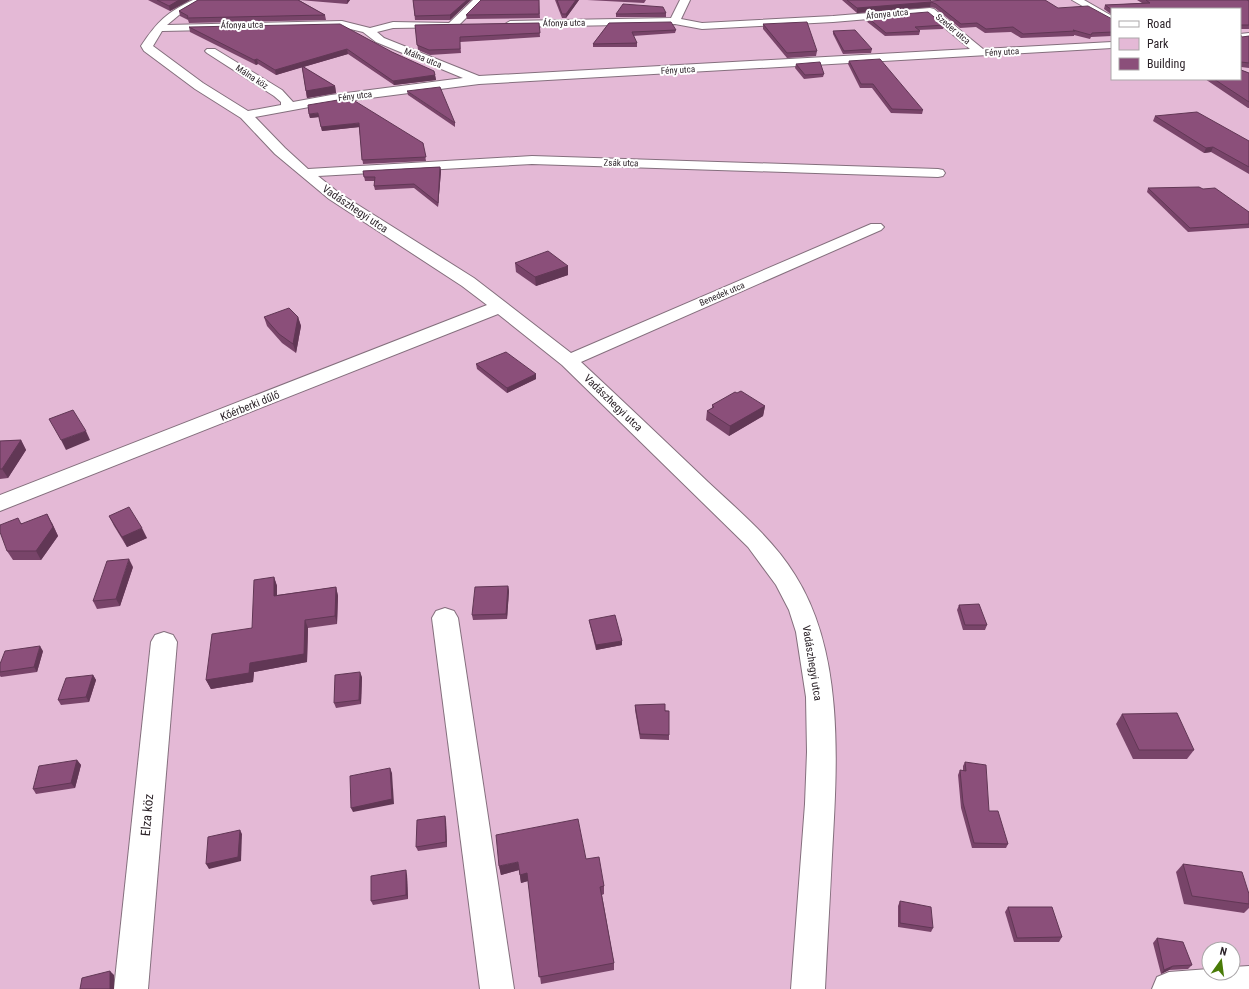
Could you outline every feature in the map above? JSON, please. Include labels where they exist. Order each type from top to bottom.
[{"type":"street","name":"Vadászhegyi utca","points":[[200,0],[163,21],[147,46],[148,49],[199,86],[246,115],[280,151],[305,173],[346,204],[444,266],[569,361],[756,541],[786,580],[801,610],[809,632],[819,697],[821,752],[820,804],[808,989]]},
{"type":"street","points":[[453,25],[480,0]]},
{"type":"street","points":[[675,21],[685,0]]},
{"type":"street","points":[[1077,0],[1111,19]]},
{"type":"street","name":"Áfonya utca","points":[[496,25],[675,21],[702,26],[833,19],[898,14],[923,10]]},
{"type":"street","name":"Szeder utca","points":[[923,10],[933,13],[981,53]]},
{"type":"street","name":"Áfonya utca","points":[[158,28],[342,24],[370,31],[393,25],[467,25]]},
{"type":"street","name":"Málna utca","points":[[370,31],[380,40],[478,80]]},
{"type":"street","name":"Fény utca","points":[[246,115],[330,99],[478,80],[1111,45]]},
{"type":"street","name":"Málna köz","points":[[211,51],[278,93],[287,101],[287,106]]},
{"type":"street","name":"Zsák utca","points":[[305,173],[532,160],[938,173]]},
{"type":"street","name":"Benedek utca","points":[[569,361],[876,227]]},
{"type":"street","name":"Kőérberki dűlő","points":[[0,503],[499,307]]},
{"type":"street","points":[[445,618],[497,989]]},
{"type":"street","name":"Elza köz","points":[[131,989],[164,642]]},
{"type":"street","points":[[1169,989],[1249,983]]},
{"type":"green space","points":[[0,0],[1249,0],[1249,989],[0,989]]},
{"type":"building","points":[[157,0],[179,0],[169,6]]},
{"type":"building","points":[[198,0],[298,0],[325,15],[187,18],[188,16],[179,11]]},
{"type":"building","points":[[413,0],[467,0],[450,15],[415,16]]},
{"type":"building","points":[[481,0],[539,0],[539,14],[466,15]]},
{"type":"building","points":[[557,0],[576,0],[566,14],[562,14]]},
{"type":"building","points":[[847,0],[1045,0],[1058,8],[1088,6],[1111,18],[1111,32],[1092,33],[1091,35],[1073,30],[1075,31],[1023,34],[1013,27],[986,29],[977,23],[961,24],[936,4],[931,2],[857,8]]},
{"type":"building","points":[[1146,0],[1247,0],[1249,1],[1249,25],[1241,25],[1241,8],[1111,8],[1111,9],[1105,5],[1150,3]]},
{"type":"building","points":[[623,4],[663,7],[666,13],[616,14]]},
{"type":"building","points":[[928,12],[944,25],[915,27],[920,31],[886,33],[867,17]]},
{"type":"building","points":[[671,22],[676,30],[632,32],[637,43],[593,44],[609,23]]},
{"type":"building","points":[[807,22],[817,51],[787,53],[763,24]]},
{"type":"building","points":[[539,23],[540,33],[460,37],[460,49],[429,50],[417,45],[415,25]]},
{"type":"building","points":[[340,24],[392,52],[434,71],[435,75],[393,81],[347,49],[275,70],[257,59],[254,60],[189,27]]},
{"type":"building","points":[[855,30],[872,49],[844,51],[833,31]]},
{"type":"building","points":[[1241,36],[1242,37],[1249,36],[1249,63],[1241,62]]},
{"type":"building","points":[[880,59],[923,110],[892,109],[873,84],[861,84],[849,61]]},
{"type":"building","points":[[820,62],[824,74],[805,75],[796,64]]},
{"type":"building","points":[[302,66],[335,86],[306,91]]},
{"type":"building","points":[[1241,70],[1249,73],[1249,102],[1216,80],[1241,80]]},
{"type":"building","points":[[440,87],[455,123],[407,91]]},
{"type":"building","points":[[350,98],[423,143],[426,157],[362,160],[359,123],[321,127],[318,113],[309,114],[308,105]]},
{"type":"building","points":[[1197,112],[1249,141],[1249,167],[1213,147],[1206,148],[1155,116]]},
{"type":"building","points":[[440,167],[438,203],[414,184],[374,186],[375,177],[364,177],[363,171]]},
{"type":"building","points":[[1199,187],[1203,189],[1215,188],[1249,212],[1249,224],[1190,228],[1148,188]]},
{"type":"building","points":[[548,251],[568,266],[535,277],[515,263]]},
{"type":"building","points":[[289,308],[298,317],[293,344],[279,334],[264,317]]},
{"type":"building","points":[[506,352],[536,374],[507,388],[476,364]]},
{"type":"building","points":[[741,391],[765,406],[730,426],[707,411],[714,407],[712,405],[735,392],[737,393]]},
{"type":"building","points":[[73,410],[86,431],[61,440],[49,419]]},
{"type":"building","points":[[21,440],[2,469],[0,469],[0,441]]},
{"type":"building","points":[[129,507],[142,528],[122,537],[109,516]]},
{"type":"building","points":[[47,514],[53,527],[36,551],[7,551],[0,532],[0,525],[18,518],[21,524]]},
{"type":"building","points":[[129,559],[116,599],[93,601],[107,561]]},
{"type":"building","points":[[274,577],[274,596],[336,587],[335,616],[305,620],[304,654],[250,663],[249,673],[206,680],[212,634],[252,628],[254,580]]},
{"type":"building","points":[[508,586],[506,614],[472,615],[475,587]]},
{"type":"building","points":[[979,604],[987,625],[965,625],[959,605]]},
{"type":"building","points":[[615,615],[622,641],[596,645],[589,620]]},
{"type":"building","points":[[40,646],[34,667],[0,672],[0,664],[5,651]]},
{"type":"building","points":[[360,672],[359,700],[334,703],[335,675]]},
{"type":"building","points":[[93,675],[86,697],[58,700],[66,678]]},
{"type":"building","points":[[665,704],[665,711],[669,711],[669,735],[640,734],[635,705]]},
{"type":"building","points":[[1177,713],[1194,750],[1139,750],[1122,714]]},
{"type":"building","points":[[77,760],[71,783],[33,789],[39,766]]},
{"type":"building","points":[[965,762],[986,765],[989,811],[998,811],[1008,844],[974,843],[963,803],[960,770],[966,771]]},
{"type":"building","points":[[390,768],[392,799],[351,808],[350,776]]},
{"type":"building","points":[[445,816],[446,842],[416,847],[417,820]]},
{"type":"building","points":[[578,819],[586,859],[599,857],[604,886],[600,887],[614,963],[539,977],[527,873],[520,875],[518,862],[499,866],[496,835]]},
{"type":"building","points":[[240,830],[238,857],[206,864],[208,837]]},
{"type":"building","points":[[1183,864],[1242,872],[1249,894],[1249,904],[1192,896]]},
{"type":"building","points":[[406,870],[406,895],[371,901],[371,876]]},
{"type":"building","points":[[900,901],[931,907],[933,928],[900,923]]},
{"type":"building","points":[[1008,907],[1052,907],[1062,937],[1017,938]]},
{"type":"building","points":[[1157,938],[1183,942],[1192,965],[1173,966],[1164,970]]},
{"type":"building","points":[[110,971],[110,989],[80,989],[82,978]]}]
